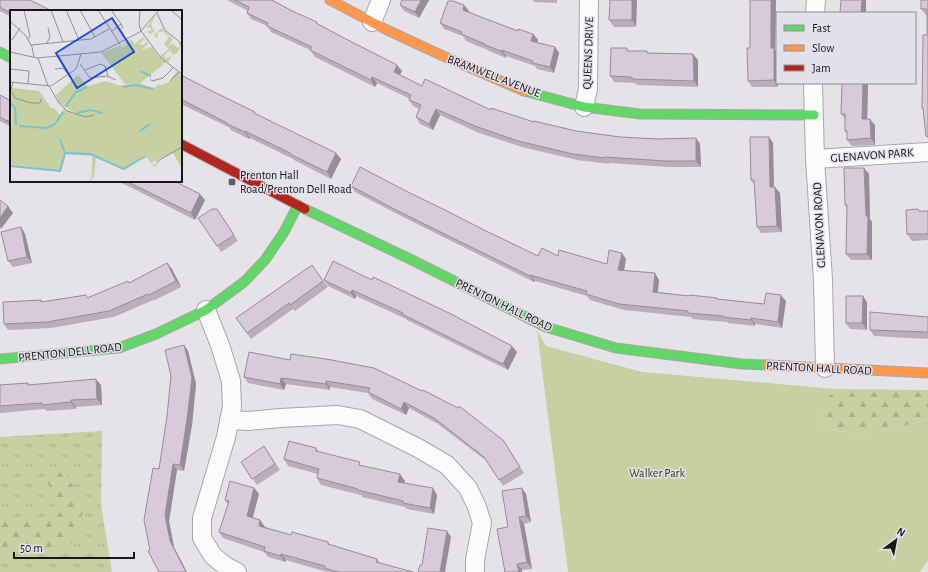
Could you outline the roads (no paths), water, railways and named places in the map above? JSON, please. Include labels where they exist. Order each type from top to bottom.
[{"type":"street","name":"BRAMWELL AVENUE","points":[[330,0],[443,56],[522,90],[584,107],[640,114],[814,115]]},
{"type":"street","points":[[372,22],[381,0]]},
{"type":"street","name":"QUEENS DRIVE","points":[[584,107],[588,88],[590,0]]},
{"type":"street","points":[[815,12],[816,0]]},
{"type":"street","points":[[0,52],[10,57]]},
{"type":"street","name":"GLENAVON ROAD","points":[[813,84],[815,159],[823,280],[825,368]]},
{"type":"street","name":"PRENTON HALL ROAD","points":[[182,145],[298,205],[546,327],[616,348],[742,364],[928,373]]},
{"type":"street","name":"GLENAVON PARK","points":[[815,159],[928,152]]},
{"type":"street","name":"PRENTON DELL ROAD","points":[[0,359],[119,348],[156,334],[206,310],[244,282],[265,260],[284,232],[298,205]]},
{"type":"street","points":[[206,310],[220,345],[231,381],[232,407],[226,437],[202,518],[202,538],[213,556],[227,567],[237,572]]},
{"type":"street","points":[[229,420],[249,421],[338,415],[360,419],[448,465],[468,488],[477,506],[482,524],[475,560],[475,572]]},
{"type":"place","name":"Prenton Hall Road/Prenton Dell Road","points":[[232,182]]},
{"type":"park label","name":"Walker Park","points":[[657,473]]}]
